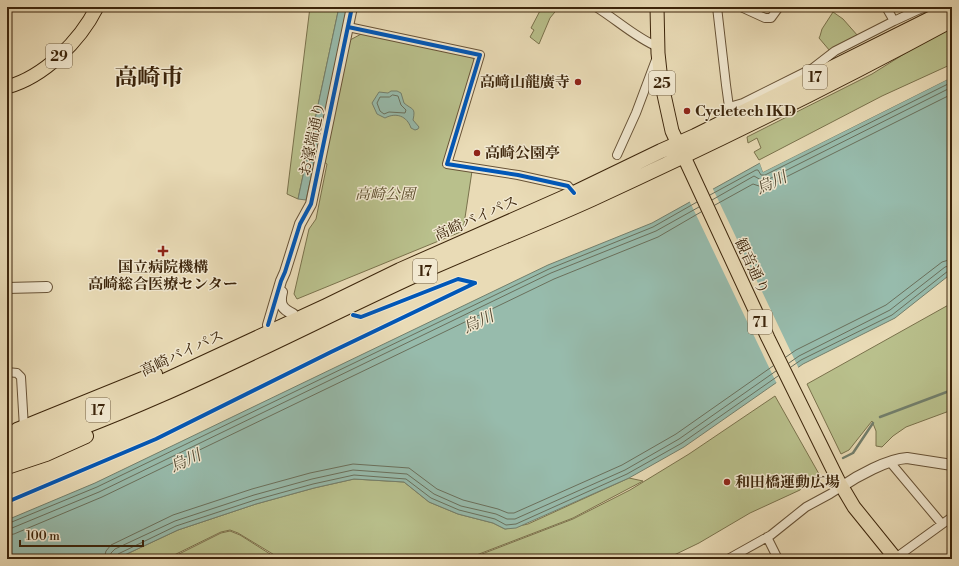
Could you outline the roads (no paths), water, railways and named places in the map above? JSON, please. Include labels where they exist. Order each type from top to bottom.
[{"type":"highway","points":[[810,79],[837,57],[924,14],[932,7]]},
{"type":"highway","name":"高崎バイパス","points":[[7,443],[75,419],[164,381],[400,270],[574,193],[683,155],[810,79],[952,8]]},
{"type":"highway","name":"高崎バイパス","points":[[7,454],[79,429],[169,391],[251,354],[434,267],[590,200],[822,89],[952,20]]},
{"type":"highway","name":"17","points":[[7,433],[24,428],[163,371],[326,299],[400,270]]},
{"type":"highway","name":"17","points":[[7,467],[46,454],[88,435],[115,422],[169,391]]},
{"type":"main road","name":"29","points":[[7,87],[36,74],[63,52],[76,38],[97,7]]},
{"type":"main road","name":"観音通り","points":[[657,7],[658,50],[666,104],[672,131],[768,338],[838,482],[854,507],[895,559]]},
{"type":"street","name":"お濠端通り","points":[[285,272],[300,224],[311,204],[352,7]]},
{"type":"street","points":[[596,7],[658,50],[636,113],[617,155]]},
{"type":"street","points":[[717,7],[729,107],[743,103],[813,68],[835,51],[894,21],[928,7]]},
{"type":"street","points":[[741,7],[766,18],[771,18],[779,7]]},
{"type":"street","points":[[886,7],[894,21]]},
{"type":"street","points":[[348,27],[480,55],[447,164],[518,175],[568,186],[574,193]]},
{"type":"street","points":[[285,272],[285,282],[280,301],[286,310],[293,314]]},
{"type":"street","points":[[268,325],[285,272]]},
{"type":"street","points":[[7,288],[47,287]]},
{"type":"street","points":[[7,372],[17,373],[21,377],[24,428]]},
{"type":"street","points":[[728,559],[767,537],[806,507],[830,494],[838,482],[857,478],[900,458],[952,466]]},
{"type":"street","points":[[890,462],[942,524]]},
{"type":"street","points":[[895,559],[952,517]]},
{"type":"street","points":[[767,537],[778,559]]},
{"type":"water","points":[[339,7],[348,7],[306,200],[298,199]]},
{"type":"water","name":"烏川","points":[[952,77],[952,273],[895,318],[803,364],[684,447],[629,478],[516,528],[505,529],[493,523],[458,514],[429,502],[404,482],[354,479],[256,504],[178,530],[116,559],[7,559],[7,520],[95,483],[548,265],[652,223],[760,163],[763,172]]},
{"type":"water","points":[[391,91],[401,93],[404,103],[413,109],[413,120],[419,127],[418,129],[415,130],[411,128],[407,121],[401,116],[393,115],[385,118],[377,114],[372,103],[379,92],[388,93]]},
{"type":"waterway","points":[[880,417],[952,390]]},
{"type":"waterway","points":[[843,458],[853,453],[873,423]]},
{"type":"place","name":"高﨑山龍廣寺","points":[[578,82]]},
{"type":"place","name":"Cycletech IKD","points":[[687,111]]},
{"type":"place","name":"高崎公園亭","points":[[477,153]]},
{"type":"place","name":"国立病院機構 高崎総合医療センター","points":[[163,251]]},
{"type":"place","name":"和田橋運動広場","points":[[727,482]]},
{"type":"district","name":"高崎市","points":[[149,77]]},
{"type":"park label","name":"高崎公園","points":[[385,194]]}]
